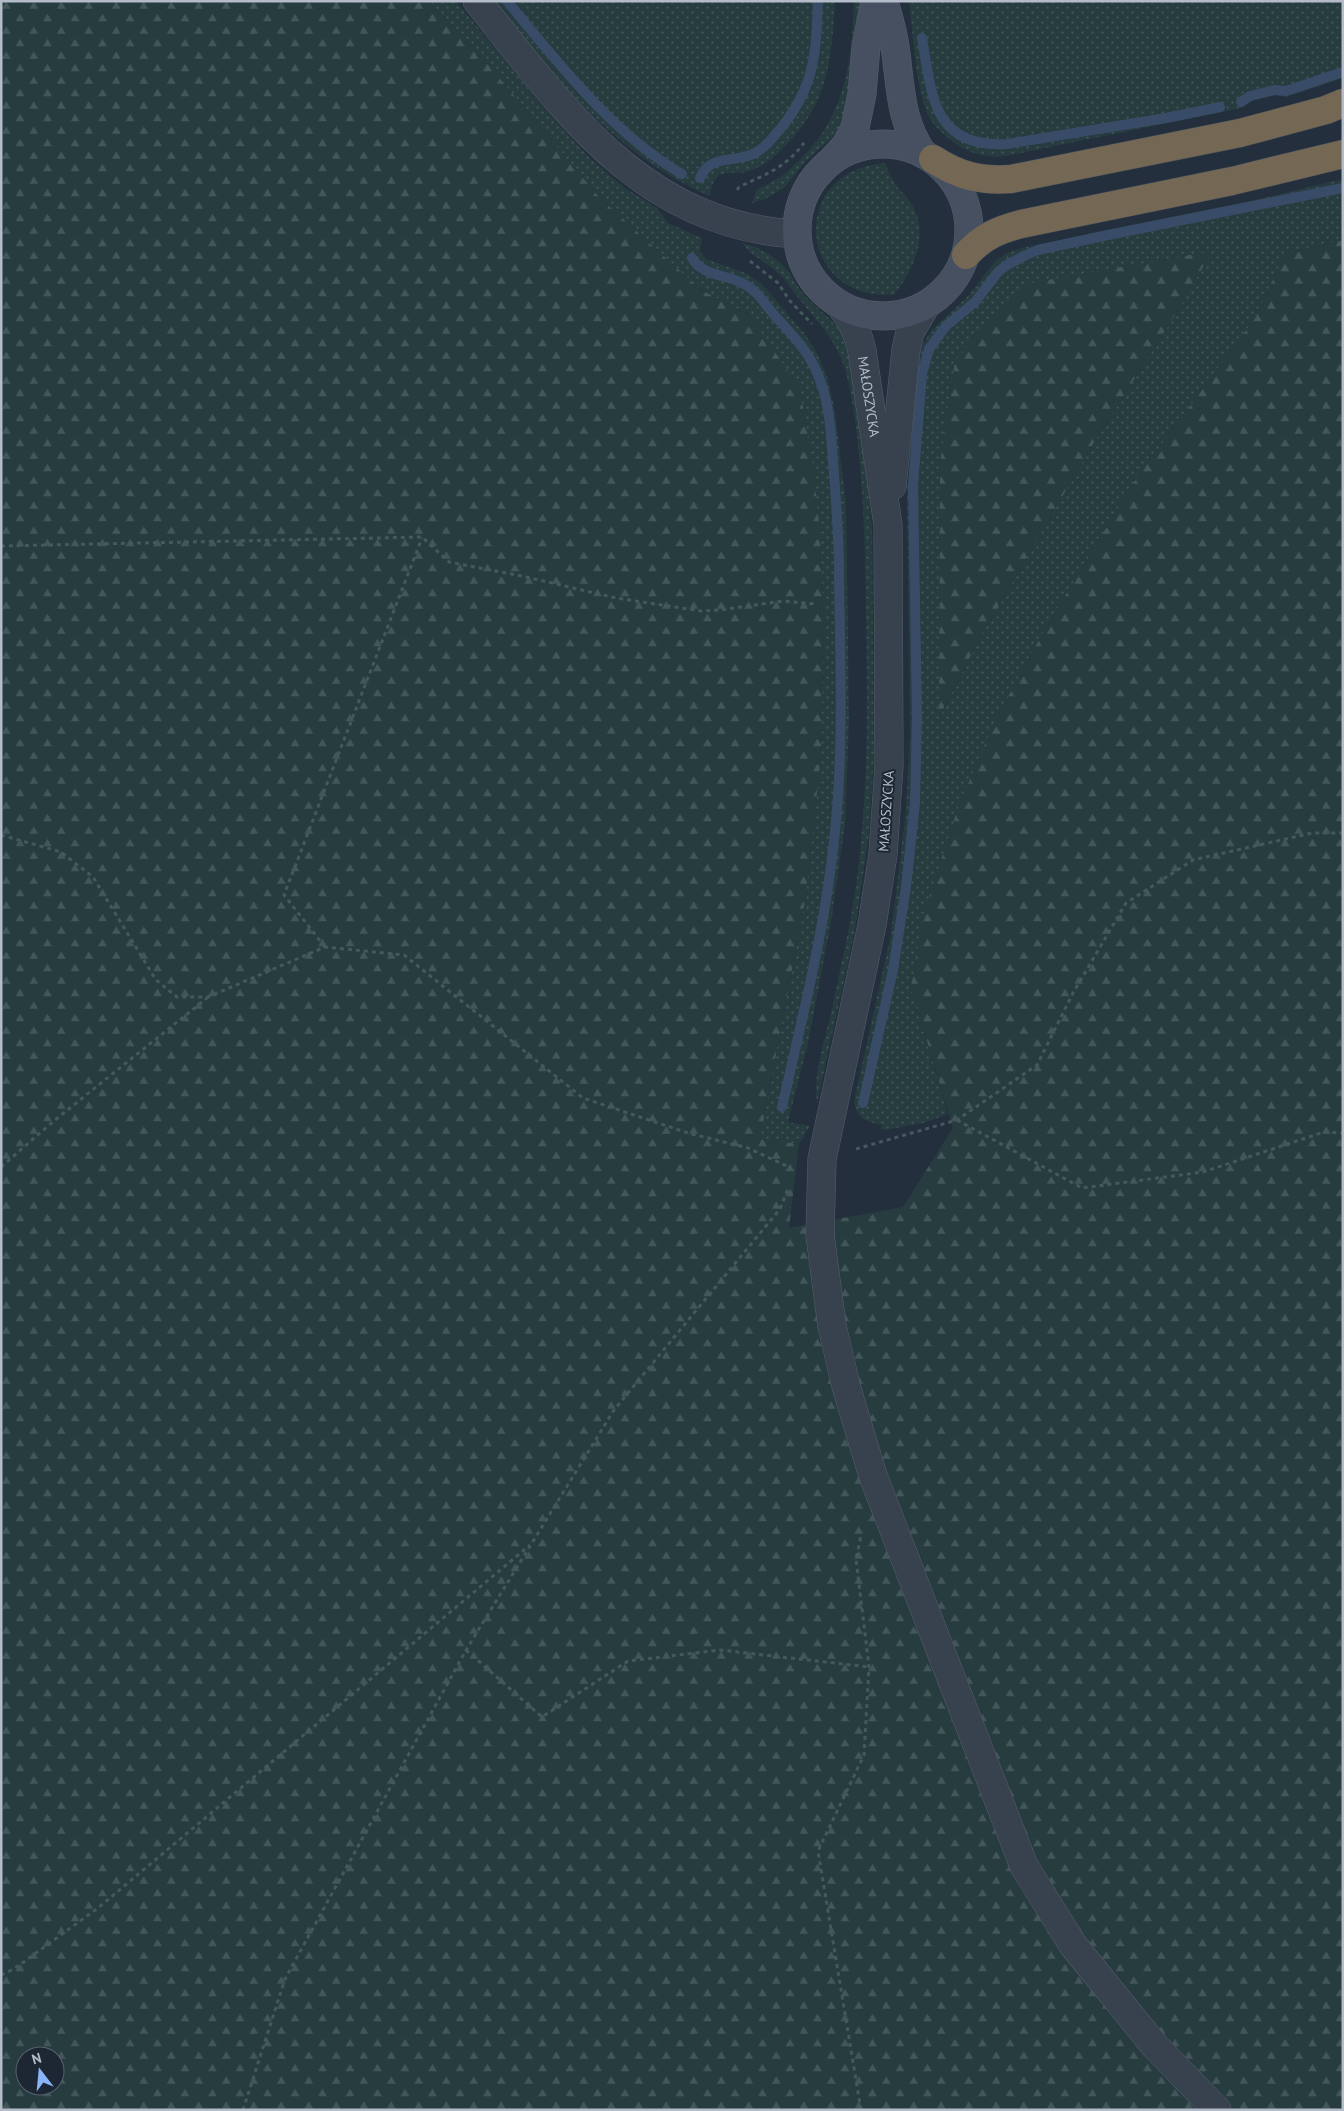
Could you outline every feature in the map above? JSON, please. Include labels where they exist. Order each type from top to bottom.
[{"type":"highway","points":[[928,156],[950,170],[970,177],[990,181],[1011,179],[1240,133],[1326,110],[1343,103]]},
{"type":"highway","points":[[966,255],[988,235],[1021,224],[1232,181],[1343,154]]},
{"type":"main road","points":[[832,160],[850,150],[876,144],[893,144],[914,149],[928,156],[949,173],[957,185],[968,211],[970,233],[966,255],[958,274],[944,292],[926,305],[906,314],[866,315],[847,309],[817,286],[807,271],[799,253],[796,234],[798,213],[805,193],[816,175],[846,144],[855,128],[862,94],[866,47],[875,1]]},
{"type":"main road","points":[[884,1],[895,45],[903,109],[911,134],[928,156]]},
{"type":"street","points":[[477,1],[575,120],[595,141],[637,177],[683,204],[721,220],[762,231],[796,234]]},
{"type":"street","name":"MAŁOSZYCKA","points":[[840,304],[858,333],[862,351],[888,525]]},
{"type":"street","name":"MAŁOSZYCKA","points":[[926,305],[910,332],[906,350],[888,525],[890,726],[887,812],[872,925],[822,1159],[820,1235],[832,1326],[846,1386],[873,1476],[1024,1866],[1073,1945],[1155,2046],[1217,2110]]},
{"type":"path","points":[[735,193],[739,187],[766,176],[778,168],[809,137]]},
{"type":"path","points":[[745,259],[758,266],[778,283],[790,301],[816,330]]},
{"type":"path","points":[[325,948],[284,895],[422,538]]},
{"type":"path","points":[[1,546],[422,538],[449,562],[522,576],[616,598],[701,611],[783,601],[816,604]]},
{"type":"path","points":[[822,1159],[957,1120],[1037,1065],[1073,993],[1126,903],[1193,860],[1312,833],[1343,833]]},
{"type":"path","points":[[1,835],[61,852],[93,877],[156,980],[177,997],[208,997]]},
{"type":"path","points":[[1,1167],[55,1120],[208,997],[325,948],[404,955],[583,1098],[688,1132],[748,1148],[796,1171]]},
{"type":"path","points":[[957,1120],[1082,1188],[1203,1172],[1324,1132],[1343,1133]]},
{"type":"path","points":[[243,2110],[285,1979],[466,1650],[614,1410],[780,1209],[790,1186]]},
{"type":"path","points":[[861,2110],[818,1851],[864,1755],[869,1667],[856,1559],[862,1531]]},
{"type":"path","points":[[1,1975],[14,1969],[98,1908],[532,1543]]},
{"type":"path","points":[[466,1650],[542,1717],[628,1661],[720,1650],[869,1667]]},
{"type":"green space","points":[[1,1],[427,1],[474,48],[599,197],[701,290],[750,315],[800,389],[815,479],[820,541],[824,619],[821,756],[805,901],[760,1139],[799,1144],[789,1228],[903,1207],[953,1128],[911,988],[923,916],[959,805],[995,721],[1042,634],[1134,482],[1255,318],[1285,254],[1343,240],[1343,2110],[1,2110]]},
{"type":"green space","points":[[427,1],[456,1],[551,116],[592,160],[625,188],[657,208],[668,223],[702,238],[700,251],[706,259],[748,274],[762,284],[805,334],[816,351],[827,376],[835,411],[846,506],[849,718],[845,824],[831,922],[808,1043],[788,1122],[810,1126],[799,1144],[760,1139],[805,901],[821,756],[824,619],[820,541],[750,315],[701,290],[599,197],[474,48]]},
{"type":"green space","points":[[493,1],[835,1],[827,72],[816,104],[807,119],[787,144],[766,163],[745,172],[725,173],[716,178],[710,196],[646,160],[590,113],[540,59]]},
{"type":"green space","points":[[854,1],[861,1],[851,105],[839,131],[806,161],[784,188],[765,199],[752,203],[758,189],[785,174],[809,150],[823,132],[834,113],[842,92],[851,49]]},
{"type":"green space","points":[[909,1],[1343,1],[1343,78],[1286,97],[1275,95],[1251,101],[1241,108],[1006,156],[984,156],[964,149],[949,139],[930,119],[921,95],[918,79]]},
{"type":"green space","points":[[885,163],[895,184],[912,205],[917,216],[919,228],[917,252],[913,264],[894,295],[861,291],[837,277],[822,257],[816,234],[819,209],[832,187],[853,171]]},
{"type":"green space","points":[[1343,179],[1343,240],[1285,254],[1255,318],[1134,482],[1042,634],[995,721],[911,988],[948,1114],[924,1123],[885,1130],[880,1129],[882,1125],[872,1123],[860,1116],[854,1101],[891,934],[906,811],[910,732],[907,490],[918,360],[922,346],[931,331],[969,295],[995,261],[1009,252],[1251,201]],"holes":[[[1179,309],[1096,439],[983,632],[940,716],[940,463],[955,360]]]},
{"type":"green space","points":[[743,243],[762,250],[779,262],[789,272],[804,295],[833,322],[847,340],[867,471],[872,528],[874,755],[869,834],[855,930],[817,1103],[818,1067],[846,944],[861,847],[867,686],[865,563],[861,476],[850,389],[837,349],[785,280],[749,251]]},
{"type":"green space","points":[[1212,251],[1179,309],[1096,439],[983,632],[939,717],[940,463],[955,360],[1025,284]]},
{"type":"waterway","points":[[507,1],[587,95],[609,117],[656,157],[682,174]]},
{"type":"waterway","points":[[700,178],[704,170],[716,162],[746,157],[762,149],[769,143],[792,113],[801,98],[811,68],[816,37],[818,1]]},
{"type":"waterway","points":[[922,38],[929,79],[940,114],[950,127],[963,137],[982,143],[1007,144],[1166,118],[1220,107]]},
{"type":"waterway","points":[[1241,102],[1250,96],[1275,90],[1286,91],[1343,72]]},
{"type":"waterway","points":[[863,1103],[893,970],[906,887],[915,803],[917,717],[913,485],[922,374],[929,349],[946,326],[975,302],[998,272],[1007,265],[1038,250],[1343,188]]},
{"type":"waterway","points":[[692,258],[702,269],[737,281],[752,289],[806,352],[820,379],[830,426],[839,559],[841,702],[838,799],[831,866],[820,935],[782,1107]]}]
